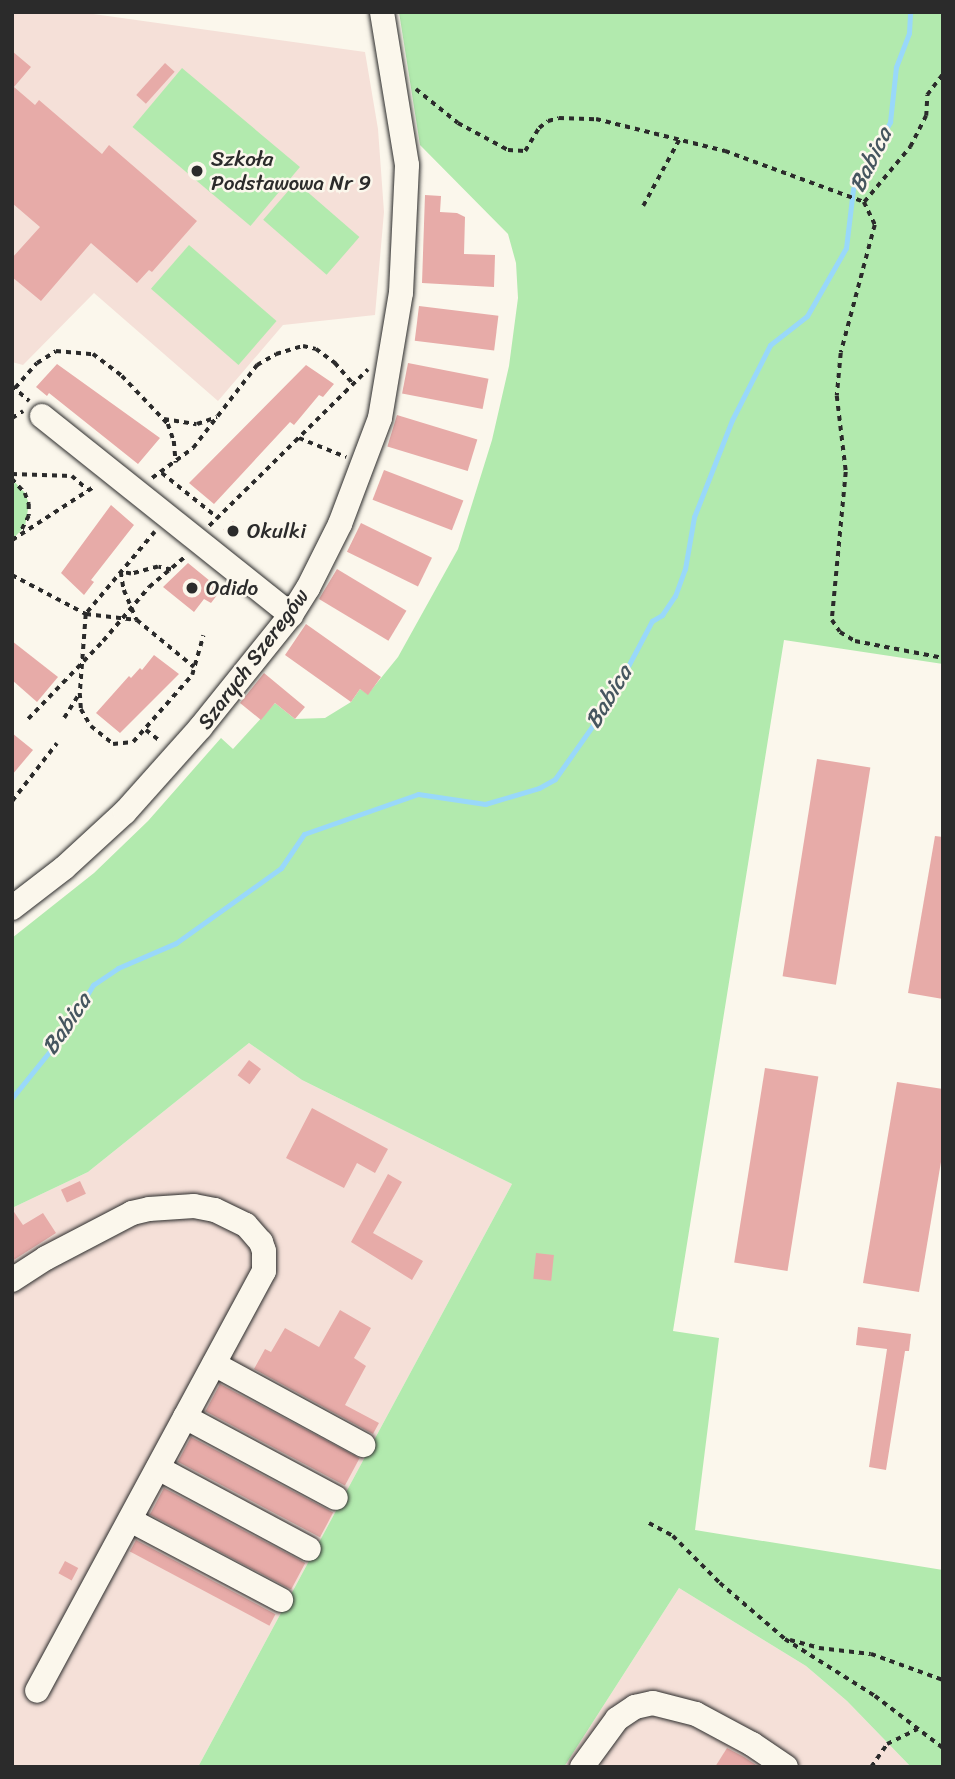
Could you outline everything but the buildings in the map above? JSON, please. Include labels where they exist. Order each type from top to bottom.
[{"type":"street","name":"Szarych Szeregów","points":[[12,908],[64,868],[125,812],[200,729],[291,615],[340,524],[380,418],[391,363],[407,216],[407,165],[382,12]]},
{"type":"street","points":[[41,416],[291,615]]},
{"type":"street","points":[[12,1280],[46,1258],[132,1213],[194,1206],[215,1210],[246,1225],[261,1242],[265,1264],[264,1271],[37,1691]]},
{"type":"street","points":[[214,1364],[363,1444]]},
{"type":"street","points":[[186,1417],[336,1498]]},
{"type":"street","points":[[158,1468],[309,1549]]},
{"type":"street","points":[[130,1520],[281,1600]]},
{"type":"street","points":[[582,1767],[617,1719],[635,1707],[653,1703],[696,1714],[786,1767]]},
{"type":"path","points":[[862,201],[909,147],[926,116],[928,94],[943,74]]},
{"type":"path","points":[[394,77],[409,82],[458,123],[508,150],[525,151],[539,128],[559,118],[596,120],[680,138],[725,151],[862,201],[875,225],[841,353],[837,396],[846,472],[832,620],[840,632],[855,642],[943,658]]},
{"type":"path","points":[[643,206],[680,138]]},
{"type":"path","points":[[12,540],[88,489],[162,473],[176,464],[206,434],[257,365],[291,348],[303,346],[324,353],[353,384]]},
{"type":"path","points":[[15,388],[37,363],[56,351],[93,354],[122,376],[163,419],[174,441],[176,464]]},
{"type":"path","points":[[28,719],[149,587],[171,570],[218,518],[368,369]]},
{"type":"path","points":[[163,419],[197,424],[219,416]]},
{"type":"path","points":[[299,438],[351,459]]},
{"type":"path","points":[[162,473],[218,518]]},
{"type":"path","points":[[12,476],[72,476],[88,489]]},
{"type":"path","points":[[12,476],[25,493],[29,504],[25,527],[18,536]]},
{"type":"path","points":[[168,517],[86,614],[80,693],[85,717],[107,741],[128,745],[146,730],[192,675],[203,636]]},
{"type":"path","points":[[121,572],[131,574],[158,567],[171,570]]},
{"type":"path","points":[[121,572],[130,608],[137,620],[194,667]]},
{"type":"path","points":[[12,575],[86,614],[137,620]]},
{"type":"path","points":[[64,718],[80,693]]},
{"type":"path","points":[[146,730],[164,745]]},
{"type":"path","points":[[12,801],[57,743]]},
{"type":"path","points":[[649,1523],[673,1536],[785,1639],[875,1696],[943,1748]]},
{"type":"path","points":[[785,1639],[819,1648],[871,1654],[943,1680]]},
{"type":"path","points":[[871,1767],[887,1744],[918,1730]]},
{"type":"shaded area","name":"Szkoła Podstawowa Nr 9","points":[[12,12],[79,12],[365,52],[378,129],[384,212],[375,315],[283,325],[218,401],[94,293],[23,365],[12,362]]},
{"type":"shaded area","points":[[249,1043],[302,1080],[512,1184],[198,1767],[12,1767],[12,1208],[88,1172]]},
{"type":"shaded area","points":[[679,1588],[806,1666],[847,1701],[911,1767],[564,1767]]},
{"type":"green space","points":[[399,12],[943,12],[943,664],[784,640],[673,1331],[719,1338],[695,1530],[943,1570],[943,1767],[911,1767],[847,1701],[806,1666],[679,1588],[564,1767],[198,1767],[512,1184],[302,1080],[249,1043],[88,1172],[12,1208],[12,938],[94,873],[148,821],[221,738],[233,749],[275,703],[295,719],[325,718],[351,702],[360,689],[368,694],[398,657],[458,549],[492,440],[509,366],[518,298],[516,263],[508,234],[420,145]]},
{"type":"green space","points":[[182,68],[300,167],[250,226],[133,127]]},
{"type":"green space","points":[[296,182],[359,237],[327,275],[263,220]]},
{"type":"green space","points":[[189,245],[277,321],[238,365],[151,289]]},
{"type":"green space","points":[[12,479],[25,493],[29,504],[25,526],[12,540]]},
{"type":"waterway","name":"Babica","points":[[12,1098],[62,1036],[93,985],[118,968],[176,943],[281,868],[304,834],[418,794],[485,804],[539,788],[555,779],[608,704],[652,621],[662,615],[675,596],[685,569],[694,517],[732,420],[770,345],[807,316],[846,248],[853,189],[890,122],[896,67],[909,33],[910,12]]},
{"type":"place","name":"Szkoła Podstawowa Nr 9","points":[[197,171]]},
{"type":"place","name":"Okulki","points":[[233,531]]},
{"type":"place","name":"Odido","points":[[192,588]]}]
